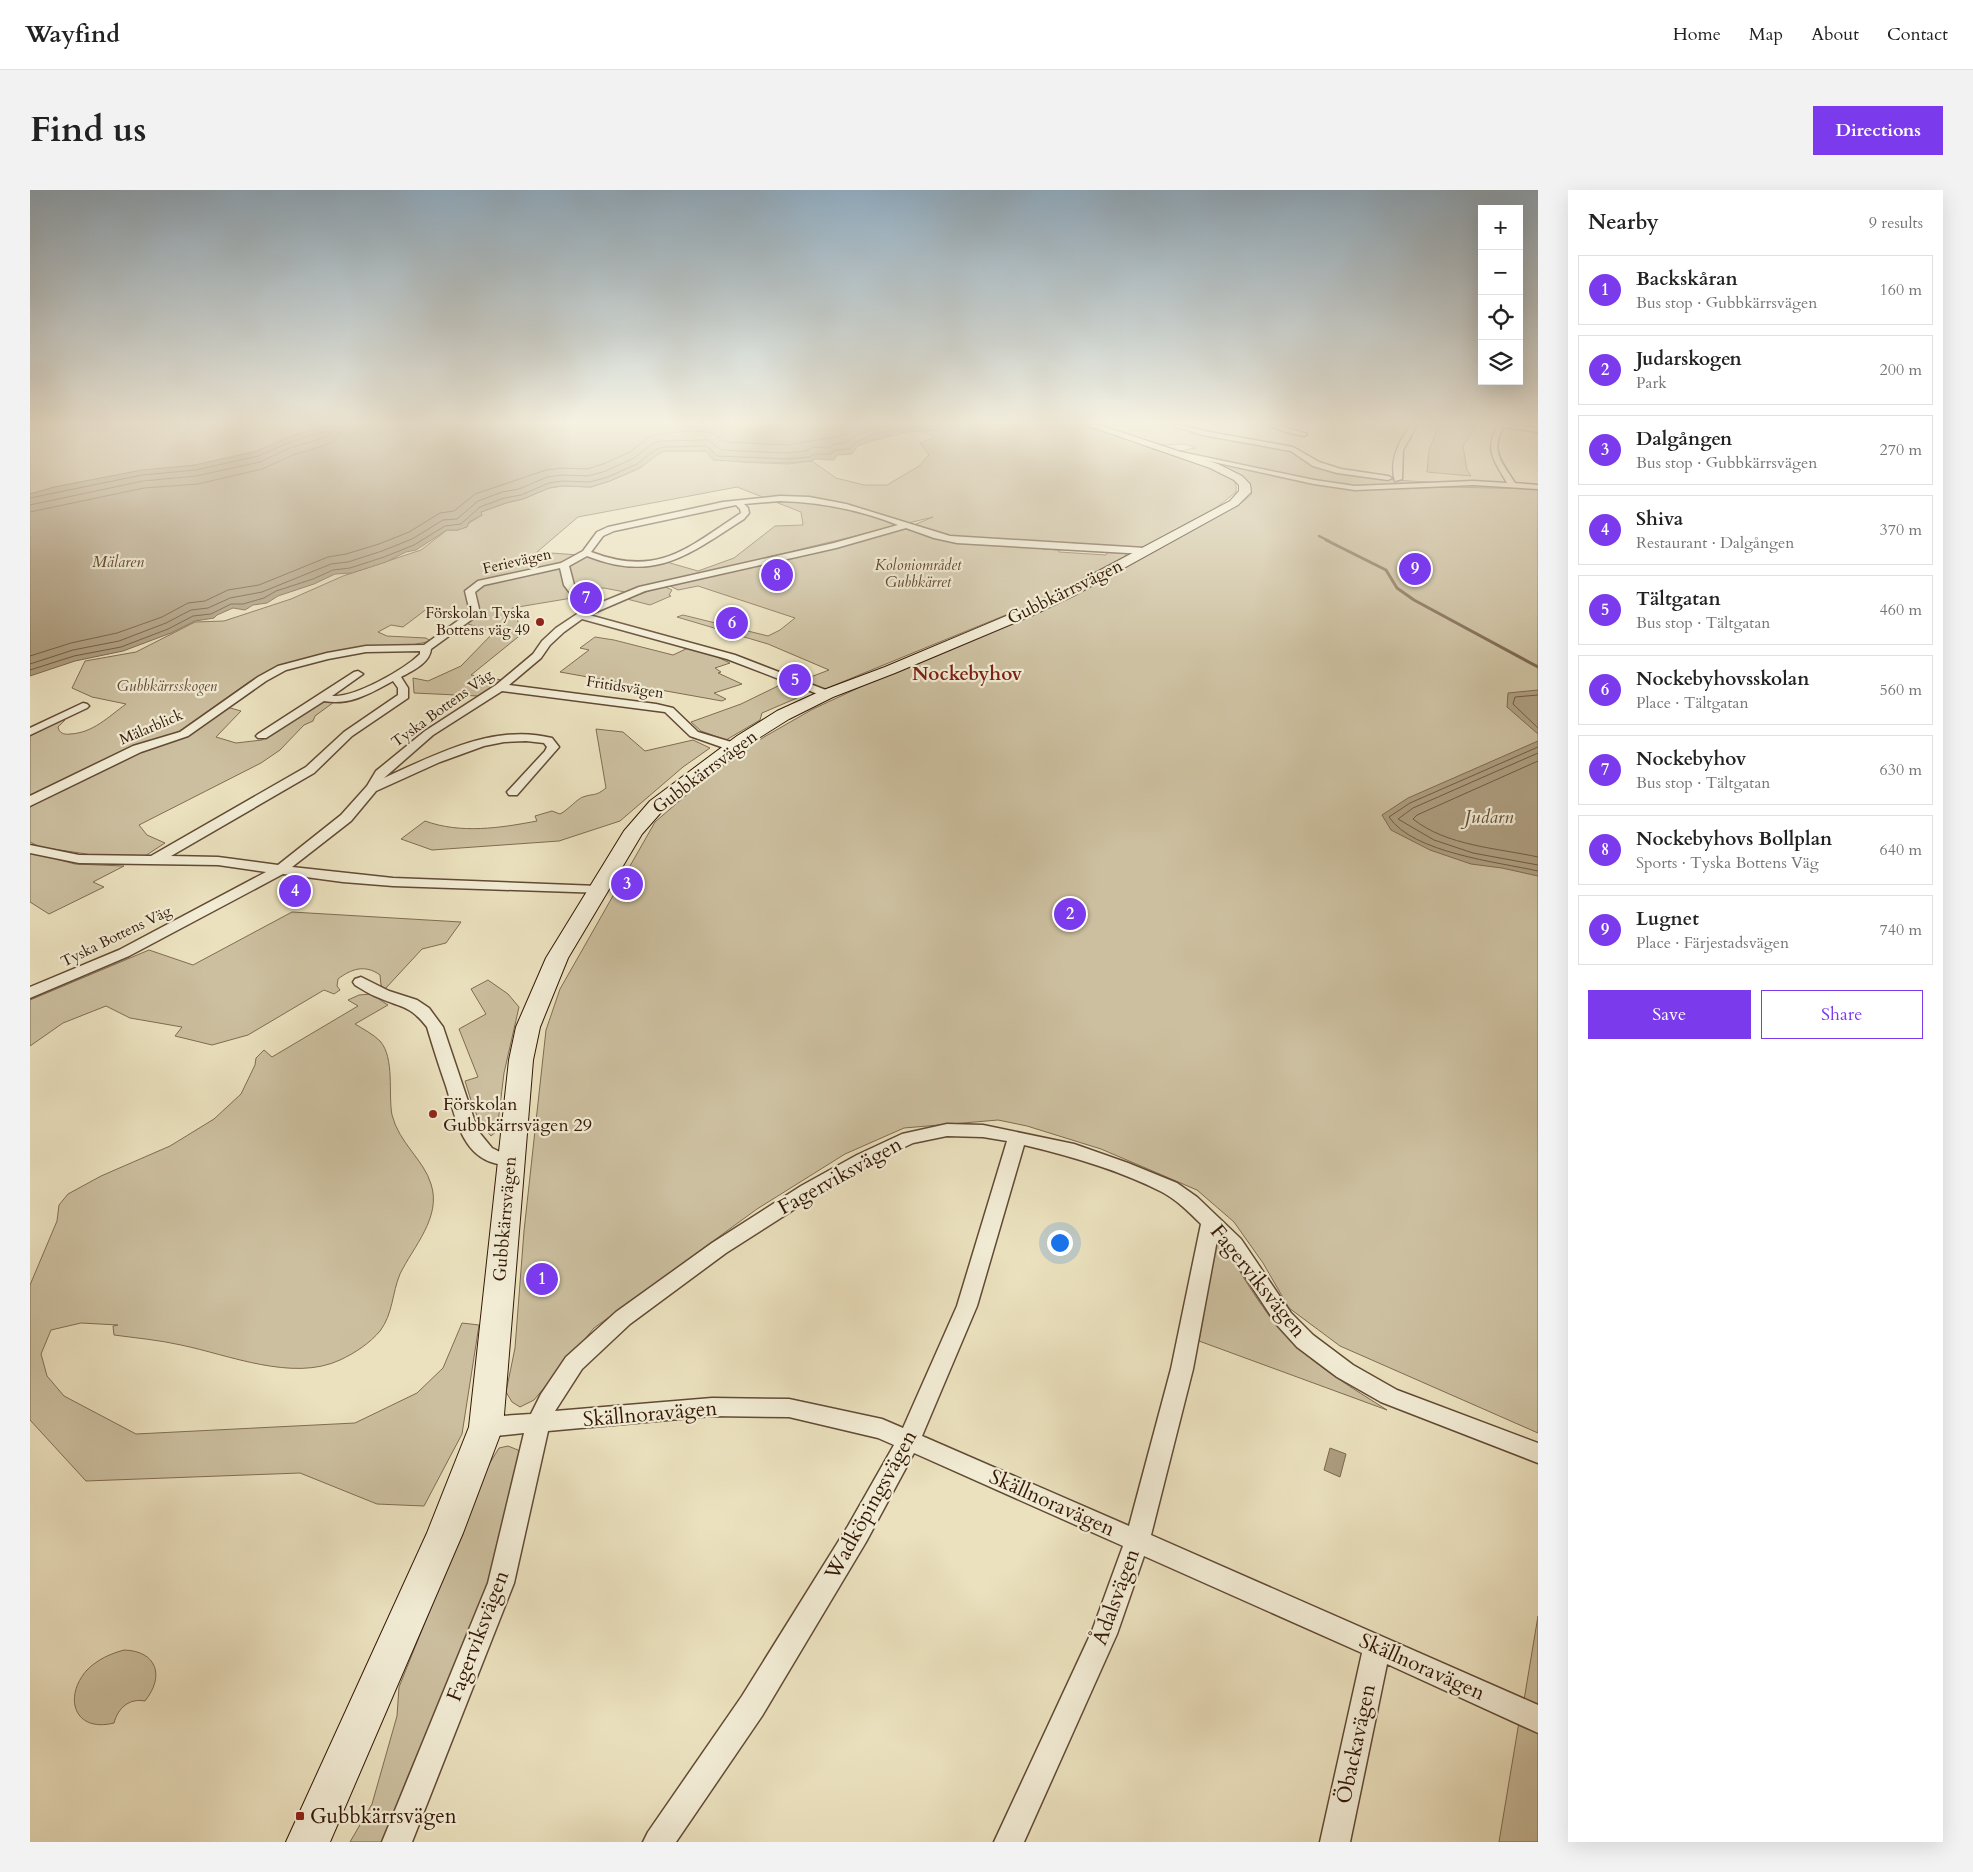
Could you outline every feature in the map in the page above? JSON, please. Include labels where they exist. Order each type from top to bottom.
[{"type":"street","name":"Ferievägen","points":[[322,697],[339,700],[351,698],[396,676],[420,660],[425,654],[426,648],[475,614],[470,591],[481,583],[564,565],[586,553],[600,534],[611,529],[749,502]]},
{"type":"street","name":"Ferievägen","points":[[825,502],[907,525],[930,535],[957,540],[1145,551]]},
{"type":"street","name":"Gubbkärrsvägen","points":[[308,1842],[445,1533],[486,1427],[510,1160],[521,1060],[528,1027],[556,958],[634,831],[656,805],[734,747],[783,715],[827,694],[890,670],[1028,612],[1070,592],[1235,502]]},
{"type":"street","points":[[586,553],[628,566],[667,560],[687,552],[741,517],[744,513],[744,508],[738,503]]},
{"type":"street","name":"Tyska Bottens Väg","points":[[30,993],[124,953],[280,870],[346,818],[372,788],[380,774],[429,733],[500,687],[537,656],[546,643],[560,630],[585,614],[642,589],[826,548],[907,525]]},
{"type":"street","points":[[564,565],[569,586],[585,614],[731,657],[827,694]]},
{"type":"street","name":"Mälarblick","points":[[30,802],[42,794],[137,749],[184,734],[262,678],[282,668],[328,656],[366,649],[426,648]]},
{"type":"street","points":[[262,736],[358,674]]},
{"type":"street","points":[[156,860],[310,770],[348,734],[404,696],[403,688],[396,676]]},
{"type":"street","name":"Fritidsvägen","points":[[500,687],[669,710],[694,734],[734,747]]},
{"type":"street","points":[[30,732],[82,706]]},
{"type":"street","points":[[372,788],[472,746],[490,741],[523,736],[548,740],[553,747],[514,792]]},
{"type":"street","points":[[30,849],[79,859],[218,861],[280,870],[393,882],[598,890]]},
{"type":"street","points":[[361,982],[383,994],[411,1003],[423,1011],[436,1027],[469,1131],[476,1142],[491,1158],[510,1160]]},
{"type":"street","name":"Fagerviksvägen","points":[[397,1842],[501,1583],[538,1423],[549,1400],[574,1363],[623,1318],[719,1248],[808,1191],[864,1159],[908,1138],[947,1130],[983,1131],[1017,1137],[1074,1150],[1170,1188],[1190,1202],[1234,1244],[1284,1318],[1305,1341],[1345,1371],[1389,1396],[1538,1453]]},
{"type":"street","name":"Wadköpingsvägen","points":[[658,1842],[752,1706],[857,1534],[909,1440],[967,1306],[1017,1137]]},
{"type":"street","name":"Ådalsvägen","points":[[1009,1842],[1104,1634],[1137,1541],[1182,1369],[1211,1222]]},
{"type":"street","name":"Skällnoravägen","points":[[538,1423],[712,1407],[789,1408],[882,1429],[1377,1646],[1538,1719]]},
{"type":"street","points":[[486,1427],[538,1423]]},
{"type":"street","name":"Öbackavägen","points":[[1335,1842],[1377,1646]]},
{"type":"green space","points":[[30,502],[271,502],[30,581]]},
{"type":"green space","name":"Gubbkärrsskogen","points":[[657,502],[578,517],[537,552],[579,555],[581,553],[611,562],[663,561],[698,571],[734,558],[775,526],[803,525],[801,512],[776,502],[1223,502],[1142,548],[961,540],[914,525],[933,517],[625,592],[604,588],[578,590],[573,585],[570,566],[561,563],[555,569],[561,570],[566,587],[572,598],[512,608],[523,633],[471,675],[502,680],[478,696],[414,693],[413,678],[428,681],[461,666],[494,632],[468,624],[478,614],[428,608],[403,627],[391,625],[378,632],[387,636],[426,638],[429,640],[427,642],[406,646],[376,646],[278,667],[249,682],[178,732],[125,751],[30,797],[30,736],[62,720],[65,720],[58,727],[62,733],[86,731],[100,724],[126,704],[92,697],[72,688],[85,661],[136,652],[195,622],[224,621],[291,599],[343,576],[421,550],[447,530],[458,530],[482,515],[481,512],[506,503]]},
{"type":"green space","points":[[1538,502],[1538,1433],[1340,1346],[1289,1308],[1263,1263],[1234,1222],[1197,1190],[1101,1149],[1027,1126],[998,1120],[904,1128],[845,1154],[757,1209],[594,1328],[534,1400],[520,1407],[512,1402],[506,1392],[515,1348],[524,1231],[546,1030],[560,989],[655,822],[706,778],[747,748],[813,709],[1153,551],[1241,503]]},
{"type":"green space","name":"Koloniområdet Gubbkärret","points":[[899,529],[912,530],[963,543],[1042,547],[1043,549],[1059,550],[1059,552],[1106,555],[1108,552],[1122,552],[1127,555],[1022,611],[1008,614],[825,689],[818,689],[800,681],[829,670],[768,644],[677,617],[683,615],[768,636],[780,630],[795,618],[698,586],[678,590],[668,585]]},
{"type":"green space","points":[[663,586],[672,590],[669,595],[671,596],[650,605],[627,599]]},
{"type":"green space","points":[[595,637],[673,655],[688,648],[715,656],[730,663],[715,668],[721,672],[718,673],[742,684],[714,693],[726,699],[722,701],[560,672],[589,650],[580,648]]},
{"type":"green space","points":[[780,685],[798,691],[797,698],[762,713],[760,720],[726,740],[701,731],[691,722],[741,704]]},
{"type":"green space","points":[[324,702],[334,702],[315,716],[313,721],[304,725],[280,750],[261,763],[139,825],[147,835],[165,843],[145,856],[93,855],[40,847],[30,842],[30,807],[50,794],[161,743],[227,707],[241,711],[216,737],[236,743],[262,740]]},
{"type":"green space","points":[[596,729],[623,732],[645,751],[693,740],[710,748],[683,767],[620,821],[559,841],[432,850],[401,839],[425,821],[467,829],[495,828],[537,821],[535,816],[552,811],[560,814],[581,798],[599,793],[606,788]]},
{"type":"green space","points":[[30,852],[75,864],[124,866],[93,882],[104,887],[49,914],[30,902]]},
{"type":"green space","points":[[292,912],[461,922],[446,943],[422,949],[385,989],[381,985],[380,975],[364,969],[353,970],[338,979],[337,986],[340,990],[334,994],[324,990],[248,1035],[212,1045],[175,1036],[182,1027],[130,1018],[106,1006],[63,1023],[30,1046],[30,1000],[149,950],[193,965]]},
{"type":"green space","points":[[488,980],[508,994],[519,1007],[504,1073],[497,1131],[491,1136],[481,1124],[465,1081],[478,1077],[459,1029],[486,1014],[471,989]]},
{"type":"green space","points":[[371,994],[388,1005],[355,1024],[377,1038],[385,1048],[388,1057],[391,1106],[395,1125],[428,1175],[433,1196],[433,1208],[429,1220],[397,1281],[387,1318],[380,1331],[372,1340],[340,1360],[322,1366],[282,1368],[240,1360],[173,1343],[114,1335],[113,1326],[118,1325],[81,1323],[51,1330],[41,1354],[47,1376],[64,1396],[136,1434],[355,1423],[417,1393],[443,1368],[462,1323],[479,1325],[462,1434],[424,1506],[377,1504],[300,1473],[86,1481],[30,1420],[30,1285],[57,1221],[59,1205],[68,1194],[101,1176],[170,1146],[214,1119],[241,1094],[255,1065],[256,1058],[264,1050],[272,1057],[358,1006],[348,1000],[359,995]]},
{"type":"green space","points":[[1221,1242],[1271,1319],[1290,1340],[1324,1369],[1387,1410],[1199,1341],[1216,1243]]},
{"type":"green space","points":[[508,1446],[518,1450],[522,1455],[492,1579],[382,1842],[350,1842],[372,1804],[397,1716],[399,1687],[488,1466],[499,1448]]},
{"type":"green space","points":[[1538,1616],[1538,1707],[1524,1700]]},
{"type":"green space","points":[[124,1650],[135,1651],[144,1655],[154,1666],[156,1674],[155,1683],[151,1692],[145,1701],[134,1701],[125,1705],[118,1713],[114,1723],[100,1725],[90,1723],[82,1718],[76,1710],[74,1701],[75,1691],[80,1680],[95,1663],[109,1655]]},
{"type":"green space","points":[[1519,1722],[1538,1731],[1538,1842],[1499,1842]]},
{"type":"water","name":"Mälaren","points":[[30,502],[510,502],[481,512],[482,515],[469,522],[467,527],[458,530],[447,530],[416,550],[406,552],[386,562],[352,573],[335,574],[314,584],[278,596],[267,603],[253,605],[245,610],[233,608],[214,618],[195,621],[171,633],[123,651],[75,661],[30,676]]},
{"type":"water","points":[[1538,690],[1538,734],[1507,707],[1508,693]]},
{"type":"water","name":"Judarn","points":[[1538,741],[1538,876],[1502,868],[1471,864],[1430,850],[1391,830],[1382,815],[1408,798]]},
{"type":"water","points":[[1330,1448],[1346,1454],[1340,1477],[1324,1470]]},
{"type":"waterway","points":[[1319,536],[1329,541]]},
{"type":"waterway","points":[[1326,540],[1386,570],[1397,588],[1414,600],[1538,667]]},
{"type":"place","name":"Lugnet","points":[[1415,569]]},
{"type":"place","name":"Nockebyhovs Bollplan","points":[[777,575]]},
{"type":"place","name":"Nockebyhov","points":[[586,598]]},
{"type":"place","name":"Förskolan Tyska Bottens väg 49","points":[[540,622]]},
{"type":"place","name":"Nockebyhovsskolan","points":[[732,623]]},
{"type":"place","name":"Tältgatan","points":[[795,680]]},
{"type":"place","name":"Dalgången","points":[[627,884]]},
{"type":"place","name":"Shiva","points":[[295,891]]},
{"type":"place","name":"Judarskogen","points":[[1070,914]]},
{"type":"place","name":"Förskolan Gubbkärrsvägen 29","points":[[433,1114]]},
{"type":"place","name":"Backskåran","points":[[542,1279]]},
{"type":"place","name":"Gubbkärrsvägen","points":[[300,1816]]},
{"type":"district","name":"Nockebyhov","points":[[967,674]]}]
